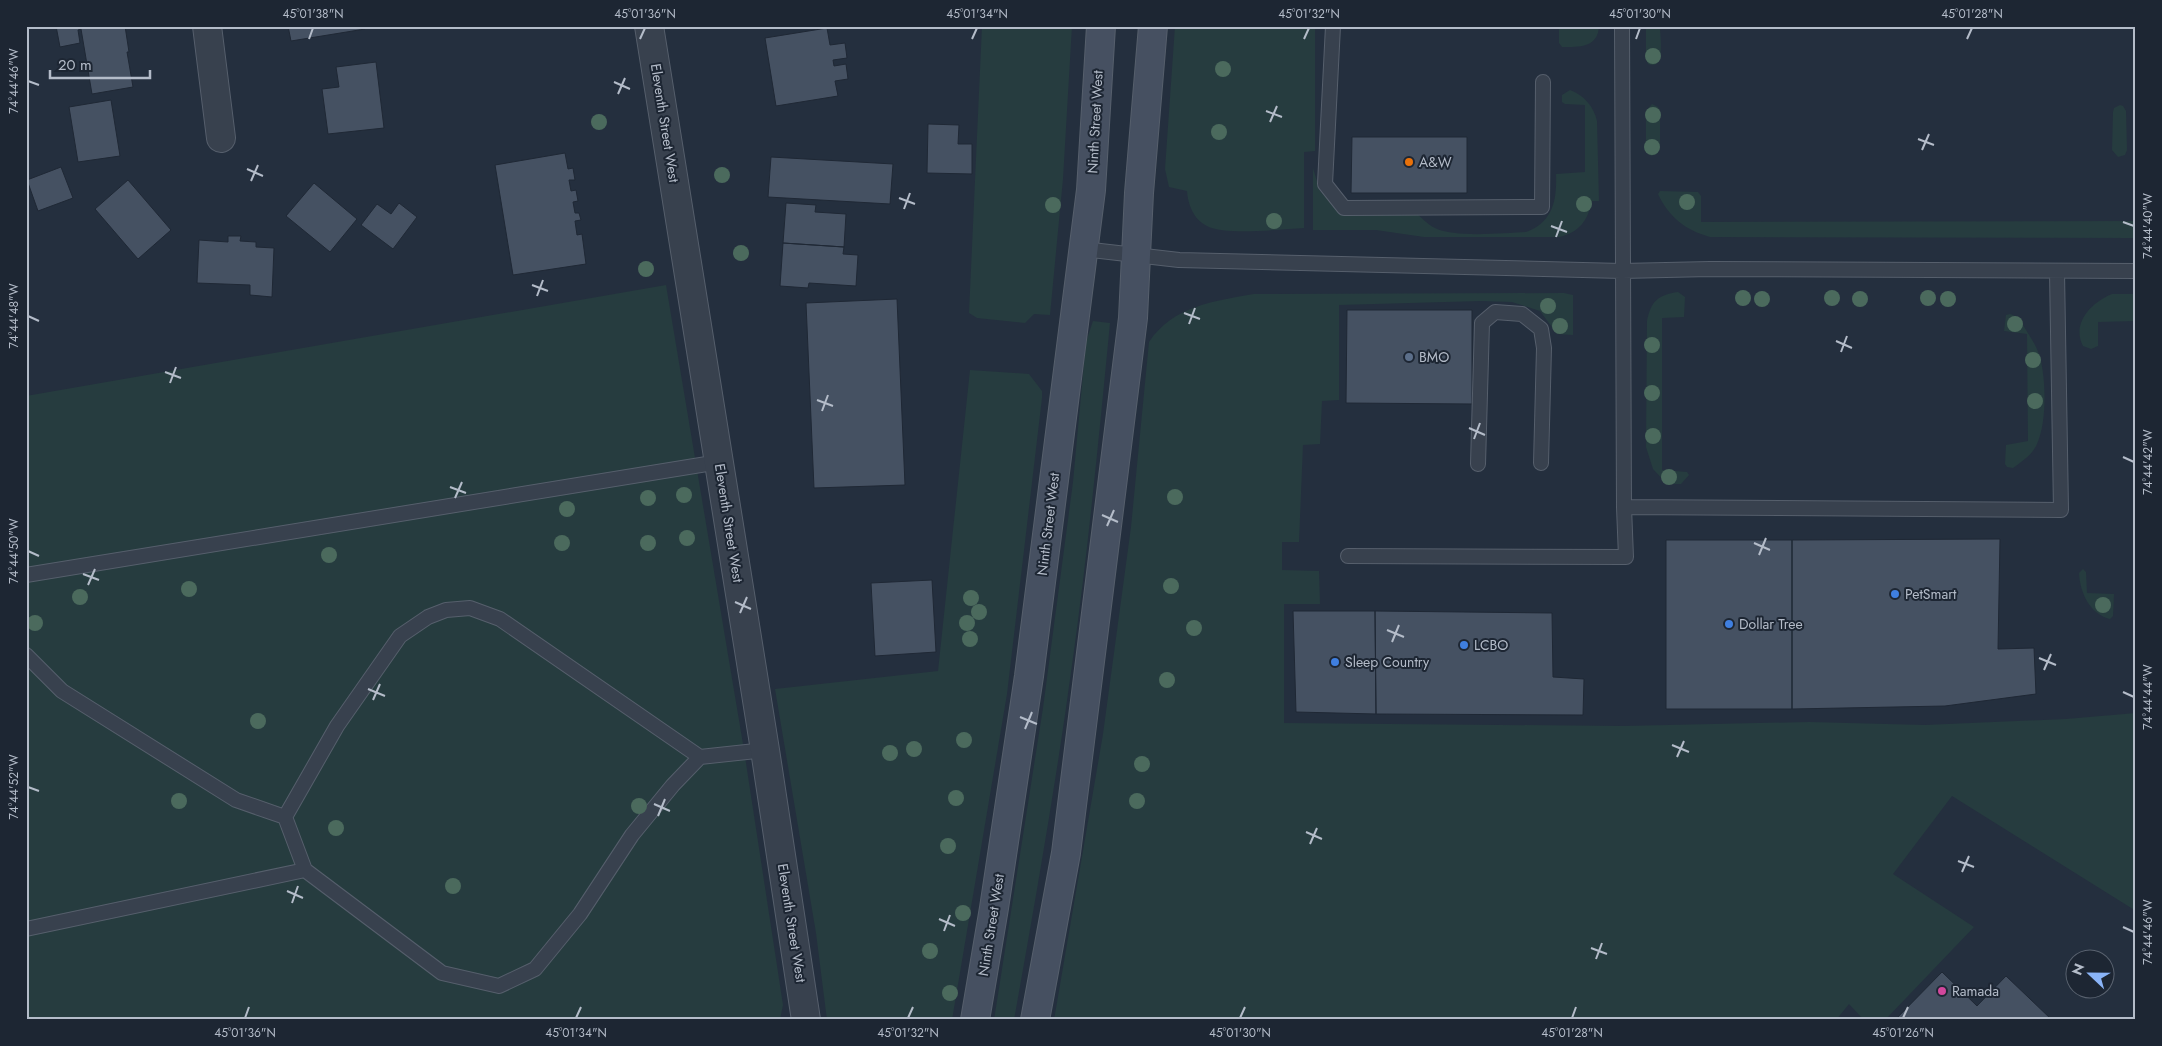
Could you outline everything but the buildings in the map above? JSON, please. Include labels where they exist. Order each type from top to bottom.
[{"type":"main road","name":"Ninth Street West","points":[[975,1020],[1029,676],[1091,190],[1101,26]]},
{"type":"main road","points":[[1035,1020],[1066,853],[1133,318],[1153,26]]},
{"type":"street","points":[[207,26],[221,138]]},
{"type":"street","name":"Eleventh Street West","points":[[649,26],[766,750],[806,1020]]},
{"type":"lane","points":[[1332,26],[1325,184],[1344,208],[1542,207],[1543,82]]},
{"type":"lane","points":[[1348,556],[1626,557],[1622,271],[1622,26]]},
{"type":"lane","points":[[1083,249],[1178,260],[1622,271],[2136,271]]},
{"type":"lane","points":[[1624,507],[2061,510],[2057,272]]},
{"type":"lane","points":[[1478,464],[1482,323],[1496,312],[1522,314],[1541,329],[1544,348],[1541,463]]},
{"type":"lane","points":[[26,574],[719,462]]},
{"type":"lane","points":[[285,816],[337,726],[400,636],[428,617],[446,610],[470,608],[500,619],[700,757]]},
{"type":"lane","points":[[26,656],[62,691],[236,800],[285,816]]},
{"type":"lane","points":[[285,816],[305,870],[442,972],[499,986],[534,969],[580,914],[632,835],[673,785],[700,757],[766,750]]},
{"type":"lane","points":[[26,929],[305,870]]},
{"type":"green space","points":[[982,26],[1072,26],[1063,179],[1050,315],[1034,314],[1025,323],[977,318],[969,313]]},
{"type":"green space","points":[[1175,26],[1315,26],[1315,151],[1304,152],[1304,228],[1240,231],[1216,229],[1207,226],[1198,219],[1190,206],[1187,191],[1169,187],[1165,169]]},
{"type":"green space","points":[[1559,26],[1599,26],[1595,39],[1586,45],[1562,47],[1559,43]]},
{"type":"green space","points":[[1646,26],[1660,26],[1661,52],[1660,58],[1654,65],[1648,64],[1646,59]]},
{"type":"green space","points":[[1570,90],[1588,102],[1597,121],[1599,201],[1592,201],[1582,225],[1572,232],[1559,237],[1424,237],[1376,230],[1313,230],[1313,168],[1320,191],[1331,203],[1416,213],[1435,228],[1454,233],[1526,232],[1535,228],[1548,216],[1551,209],[1556,193],[1556,174],[1585,172],[1585,105],[1565,104],[1562,102],[1562,95]]},
{"type":"green space","points":[[1652,104],[1658,107],[1660,111],[1660,148],[1657,154],[1651,156],[1646,149],[1646,111]]},
{"type":"green space","points":[[2120,105],[2126,111],[2127,150],[2125,155],[2118,157],[2112,150],[2113,112],[2114,108]]},
{"type":"green space","points":[[1660,191],[1698,192],[1701,196],[1701,222],[2136,221],[2136,238],[1710,237],[1693,231],[1679,222],[1662,202],[1658,194]]},
{"type":"green space","points":[[666,285],[744,750],[783,1005],[780,1020],[26,1020],[26,396]]},
{"type":"green space","points":[[1678,292],[1685,297],[1684,317],[1662,318],[1662,470],[1687,472],[1689,475],[1681,484],[1667,484],[1653,469],[1646,447],[1647,321],[1656,300],[1665,295]]},
{"type":"green space","points":[[1564,293],[1573,295],[1573,335],[1557,334],[1540,311],[1512,302],[1481,301],[1339,305],[1339,400],[1322,401],[1320,444],[1303,445],[1299,542],[1282,542],[1282,570],[1319,571],[1320,604],[1284,604],[1284,723],[1623,726],[1809,722],[1925,725],[2066,719],[2136,713],[2136,911],[1952,796],[1893,874],[1974,927],[1885,1020],[1864,1020],[1849,1004],[1836,1020],[1054,1020],[1103,734],[1131,527],[1149,342],[1170,320],[1182,313],[1224,299],[1254,294]]},
{"type":"green space","points":[[2112,294],[2136,294],[2136,321],[2098,322],[2098,346],[2091,349],[2083,346],[2080,329],[2086,314],[2097,302]]},
{"type":"green space","points":[[2010,314],[2021,322],[2037,350],[2042,366],[2044,389],[2043,424],[2037,444],[2030,454],[2013,468],[2007,467],[2005,464],[2006,445],[2028,441],[2027,334],[2004,331],[2006,315]]},
{"type":"green space","points":[[1093,321],[1110,323],[1088,537],[1066,710],[1014,1020],[994,1020],[1043,708],[1073,482],[1086,342]]},
{"type":"green space","points":[[970,370],[1029,374],[1042,391],[1042,398],[1007,694],[952,1020],[827,1020],[816,933],[775,689],[938,671]]},
{"type":"green space","points":[[2083,569],[2086,572],[2087,593],[2114,594],[2113,616],[2110,619],[2097,613],[2087,602],[2081,588],[2079,573]]},
{"type":"place","name":"A&W","points":[[1409,162]]},
{"type":"place","name":"BMO","points":[[1409,357]]},
{"type":"place","name":"PetSmart","points":[[1895,594]]},
{"type":"place","name":"Dollar Tree","points":[[1729,624]]},
{"type":"place","name":"LCBO","points":[[1464,645]]},
{"type":"place","name":"Sleep Country","points":[[1335,662]]},
{"type":"place","name":"Ramada","points":[[1942,991]]}]
